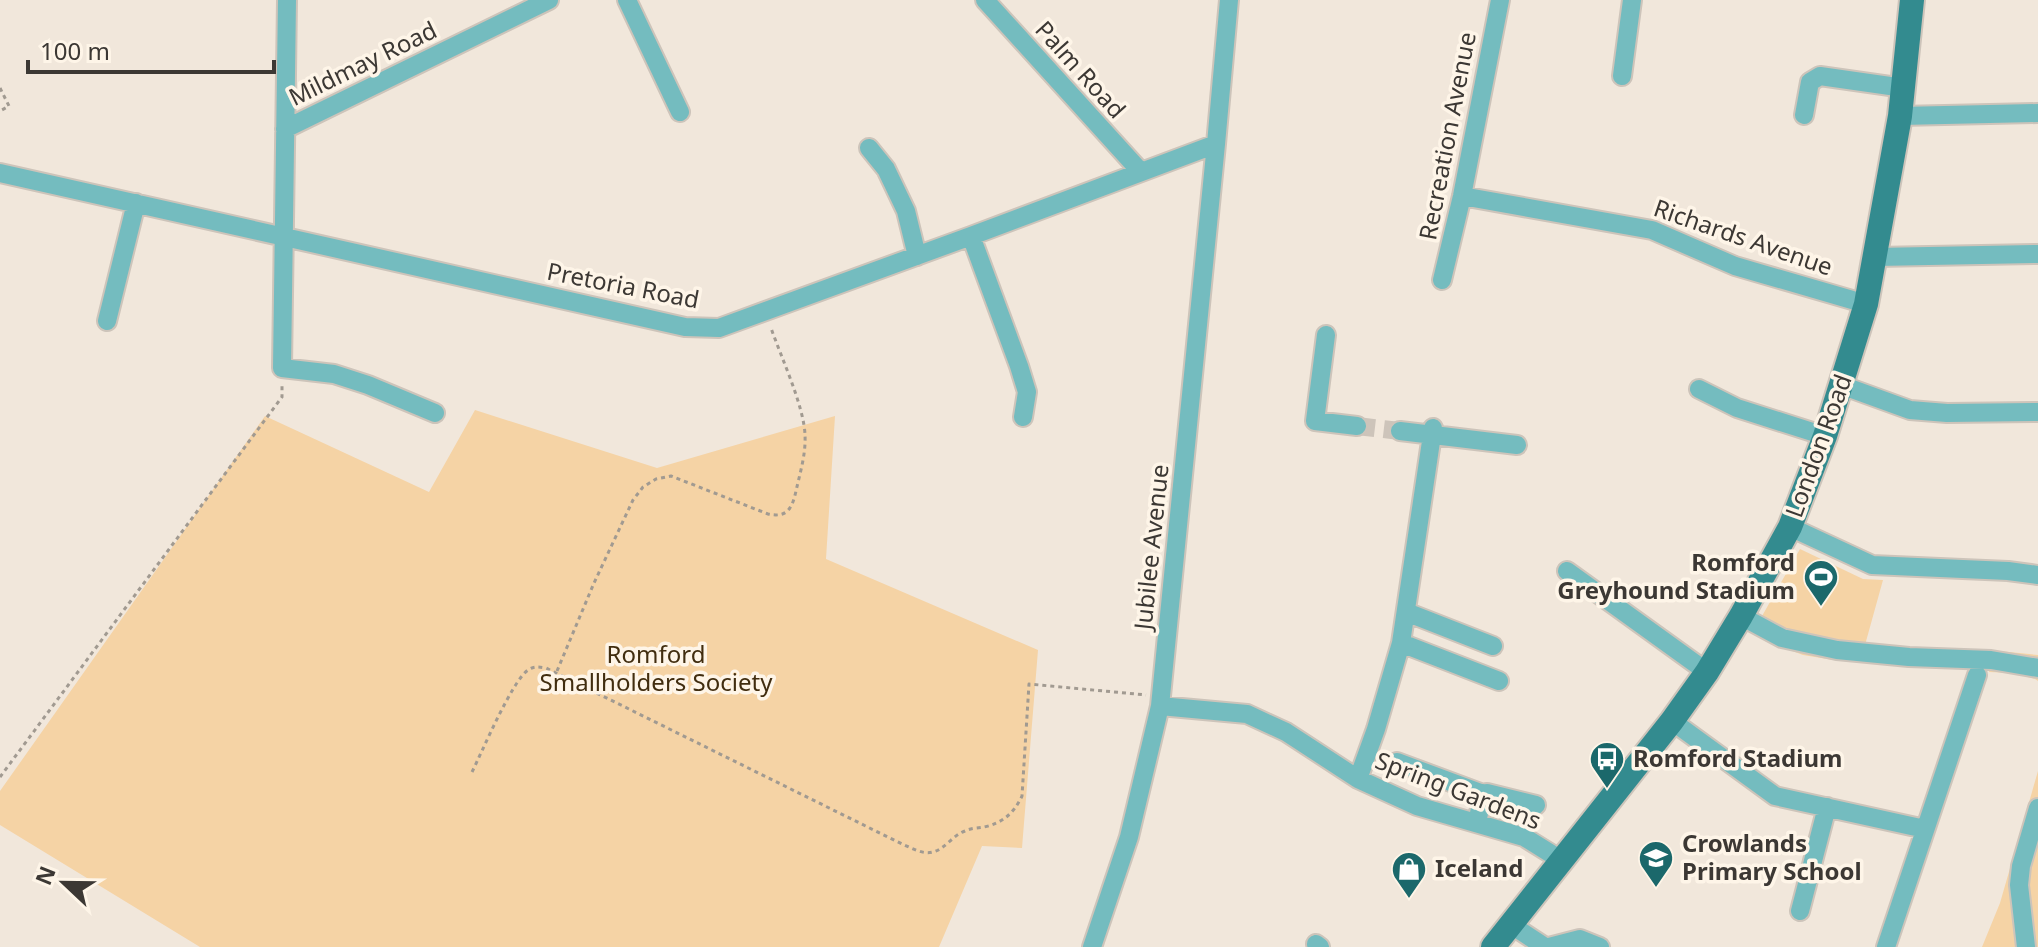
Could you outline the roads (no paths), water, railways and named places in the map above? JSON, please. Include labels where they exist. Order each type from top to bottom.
[{"type":"main road","name":"London Road","points":[[1493,947],[1672,721],[1707,672],[1790,527],[1825,436],[1866,304],[1900,116],[1912,0]]},
{"type":"street","points":[[287,0],[282,368],[334,374],[435,413]]},
{"type":"street","name":"Mildmay Road","points":[[285,129],[549,0]]},
{"type":"street","points":[[627,0],[680,112]]},
{"type":"street","name":"Palm Road","points":[[985,0],[1140,171]]},
{"type":"street","name":"Jubilee Avenue","points":[[1092,947],[1129,837],[1161,701],[1229,0]]},
{"type":"street","name":"Recreation Avenue","points":[[1442,280],[1462,196],[1500,0]]},
{"type":"street","points":[[1622,76],[1632,0]]},
{"type":"street","points":[[1804,115],[1810,82],[1820,76],[1904,88]]},
{"type":"street","points":[[1900,116],[2038,113]]},
{"type":"street","name":"Pretoria Road","points":[[0,173],[685,327],[719,328],[1216,144]]},
{"type":"street","points":[[869,148],[886,169],[906,211],[917,256]]},
{"type":"street","name":"Richards Avenue","points":[[1462,196],[1652,230],[1735,266],[1866,304]]},
{"type":"street","points":[[107,321],[136,203]]},
{"type":"street","points":[[971,236],[1027,392],[1023,417]]},
{"type":"street","points":[[1876,257],[2038,254]]},
{"type":"street","points":[[1326,335],[1315,421],[1357,426]]},
{"type":"street","points":[[1841,385],[1910,410],[1947,413],[2038,412]]},
{"type":"street","points":[[1699,389],[1737,408],[1825,436]]},
{"type":"street","points":[[1400,431],[1433,432],[1517,445]]},
{"type":"street","points":[[1358,779],[1401,643],[1433,432]]},
{"type":"street","points":[[1790,527],[1872,565],[2038,575]]},
{"type":"street","points":[[1567,571],[1707,672]]},
{"type":"street","points":[[1406,612],[1493,646]]},
{"type":"street","points":[[1741,616],[1782,638],[1837,650],[1991,660],[2038,668]]},
{"type":"street","points":[[1401,643],[1499,681]]},
{"type":"street","points":[[1886,947],[1977,675]]},
{"type":"street","name":"Spring Gardens","points":[[1161,701],[1247,714],[1286,732],[1358,779],[1417,806],[1524,837],[1561,860]]},
{"type":"street","points":[[1672,721],[1775,796],[1925,829]]},
{"type":"street","points":[[1397,762],[1483,794],[1536,805]]},
{"type":"street","points":[[1477,823],[1483,794]]},
{"type":"street","points":[[1800,911],[1827,807]]},
{"type":"street","points":[[2026,947],[2019,885],[2038,808]]},
{"type":"street","points":[[1510,924],[1547,947],[1580,939],[1600,947]]},
{"type":"tunnel","points":[[1357,426],[1400,431]]},
{"type":"place","name":"Romford Greyhound Stadium","points":[[1821,608]]},
{"type":"place","name":"Romford Stadium","points":[[1607,790]]},
{"type":"place","name":"Crowlands Primary School","points":[[1656,889]]},
{"type":"place","name":"Iceland","points":[[1409,900]]},
{"type":"park label","name":"Romford Smallholders Society","points":[[656,669]]}]
